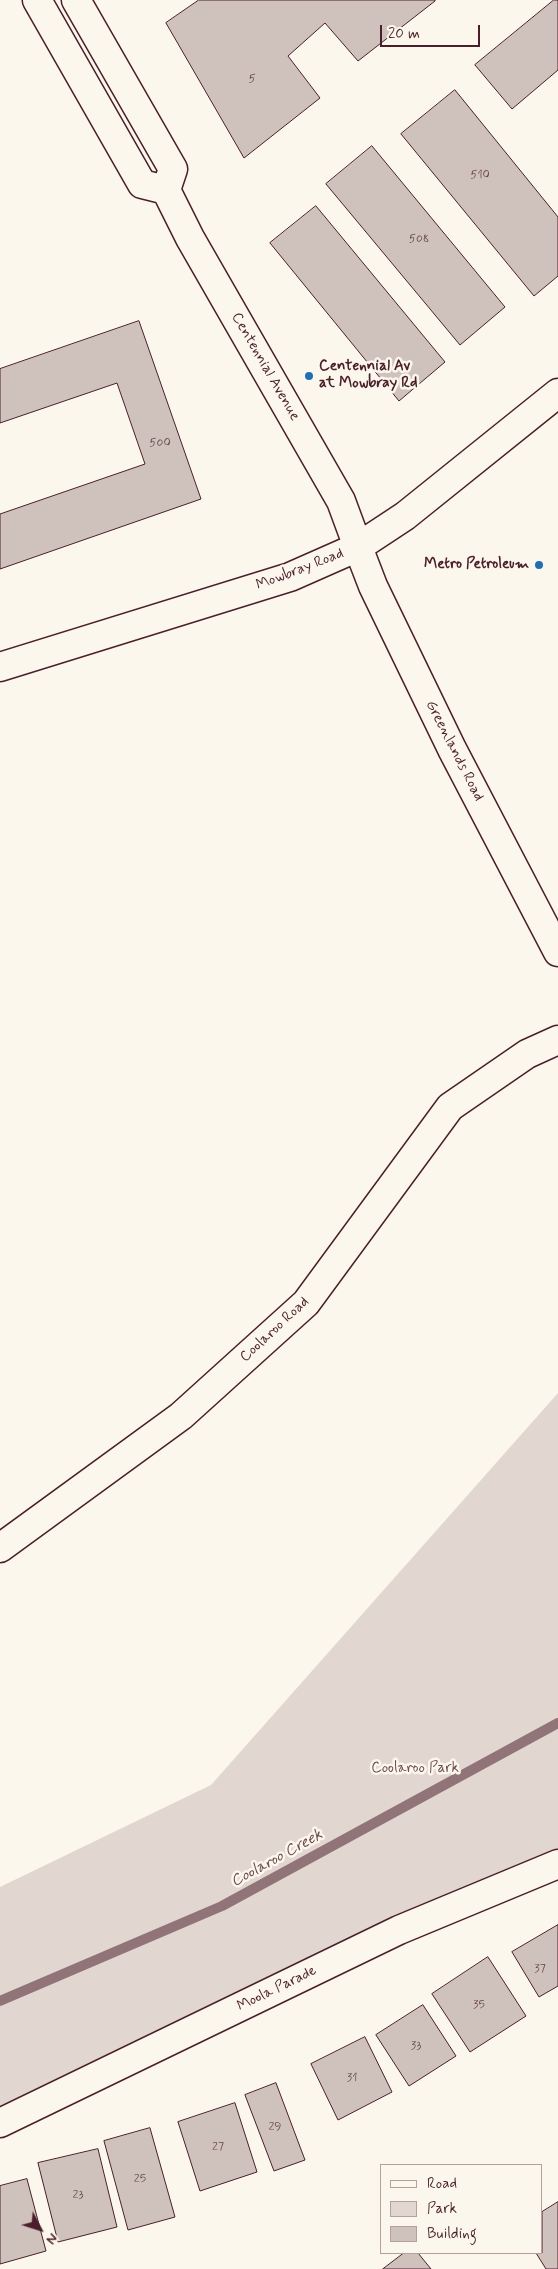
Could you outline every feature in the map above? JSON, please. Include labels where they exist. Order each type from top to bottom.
[{"type":"street","points":[[37,0],[142,184],[166,190],[173,169],[76,0]]},
{"type":"street","name":"Centennial Avenue","points":[[166,190],[190,238],[341,501],[358,547]]},
{"type":"street","name":"Mowbray Road","points":[[0,667],[290,577],[358,547],[405,516],[558,393]]},
{"type":"street","name":"Greenlands Road","points":[[358,547],[373,586],[447,740],[558,952]]},
{"type":"street","name":"Coolaroo Road","points":[[0,1548],[181,1416],[306,1303],[450,1108],[527,1054],[558,1040]]},
{"type":"street","name":"Moola Parade","points":[[0,2123],[399,1930],[558,1864]]},
{"type":"green space","name":"Coolaroo Park","points":[[558,1393],[558,1864],[0,2123],[0,1887],[211,1785]]},
{"type":"building","points":[[199,0],[435,1],[358,61],[325,23],[288,56],[320,98],[244,158],[166,23]]},
{"type":"building","points":[[554,0],[558,0],[558,70],[512,109],[475,65]]},
{"type":"building","points":[[455,90],[558,217],[558,276],[534,296],[401,134]]},
{"type":"building","points":[[372,146],[505,307],[460,345],[326,184]]},
{"type":"building","points":[[316,206],[445,362],[399,401],[270,243]]},
{"type":"building","points":[[139,321],[201,499],[0,569],[0,514],[145,464],[117,383],[0,423],[0,369]]},
{"type":"building","points":[[558,1925],[558,1986],[539,1997],[512,1952]]},
{"type":"building","points":[[488,1957],[526,2016],[470,2052],[432,1994]]},
{"type":"building","points":[[423,2005],[456,2056],[409,2086],[376,2035]]},
{"type":"building","points":[[365,2037],[392,2092],[338,2120],[311,2064]]},
{"type":"building","points":[[276,2083],[305,2160],[274,2171],[245,2095]]},
{"type":"building","points":[[235,2103],[257,2172],[200,2191],[178,2122]]},
{"type":"building","points":[[150,2128],[175,2217],[128,2230],[104,2141]]},
{"type":"building","points":[[98,2149],[117,2227],[58,2242],[38,2163]]},
{"type":"building","points":[[27,2179],[46,2251],[0,2264],[0,2186]]},
{"type":"building","points":[[558,2202],[558,2269],[546,2269],[537,2254],[543,2254],[543,2211]]},
{"type":"building","points":[[403,2254],[419,2254],[431,2269],[383,2269]]},
{"type":"waterway","name":"Coolaroo Creek","points":[[0,2001],[222,1906],[558,1723]]},
{"type":"place","name":"Centennial Av at Mowbray Rd","points":[[309,376]]},
{"type":"place","name":"Metro Petroleum","points":[[539,565]]}]
